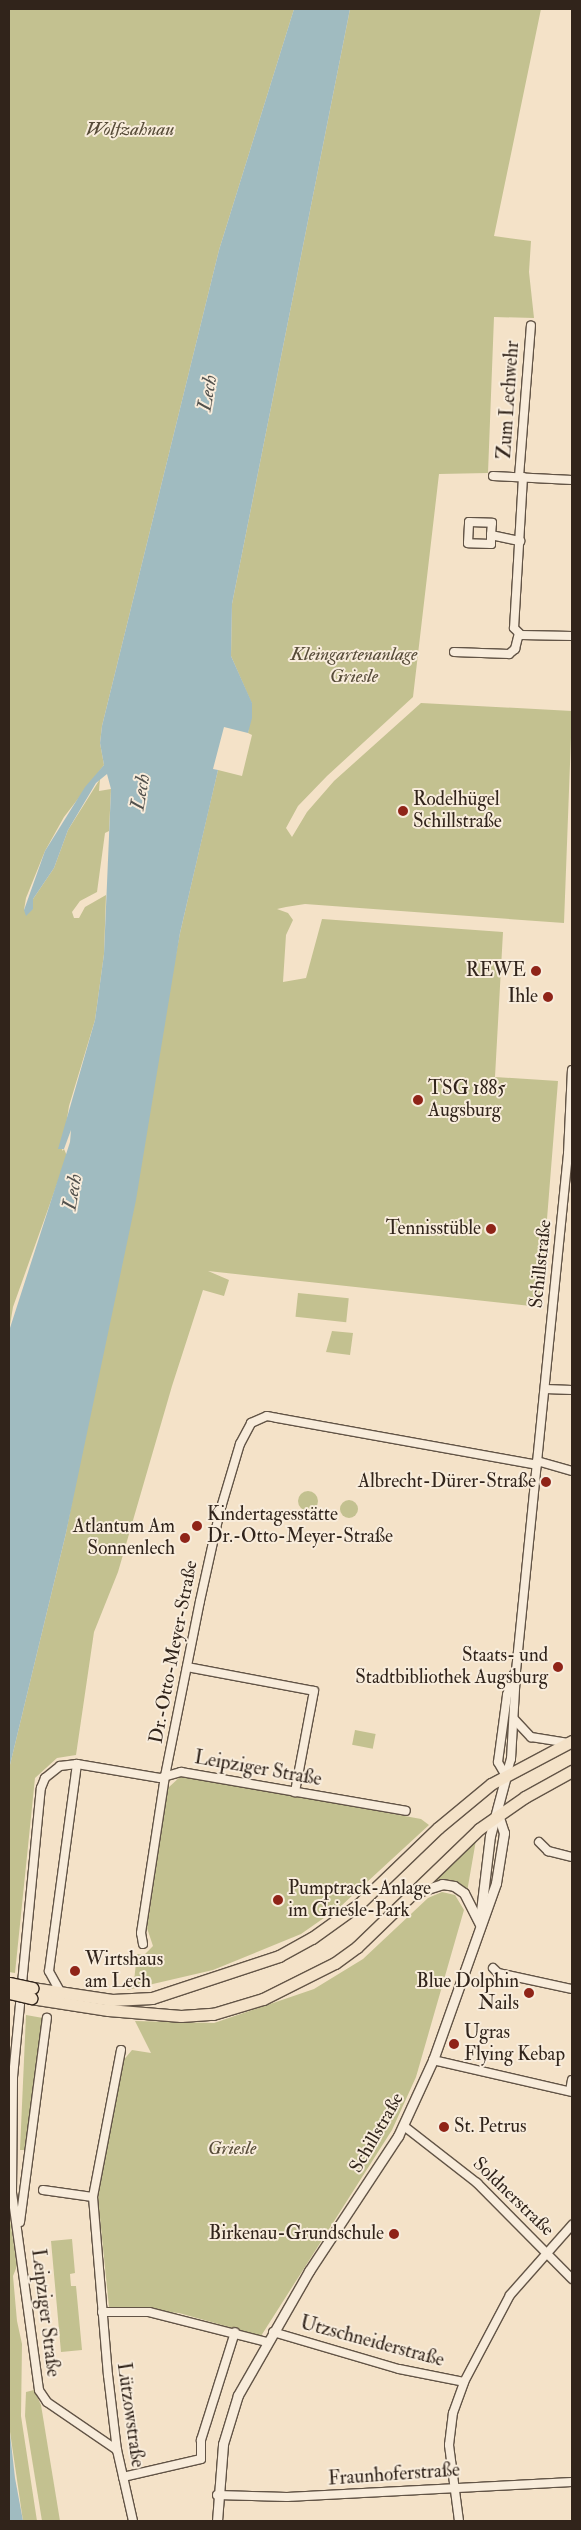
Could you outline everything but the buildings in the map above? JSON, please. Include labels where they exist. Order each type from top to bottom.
[{"type":"main road","points":[[60,1998],[112,2000],[152,1998],[279,1956],[312,1938],[358,1905],[438,1828],[506,1776],[570,1742]]},
{"type":"main road","points":[[9,1993],[32,1993],[181,2016],[238,2008],[334,1963],[380,1927],[412,1894],[498,1814],[572,1771]]},
{"type":"main road","points":[[9,1983],[32,1993]]},
{"type":"street","name":"Zum Lechwehr","points":[[521,477],[531,325]]},
{"type":"street","name":"Zum Lechwehr","points":[[493,476],[572,480]]},
{"type":"street","points":[[521,477],[520,541],[514,628],[519,633],[572,636]]},
{"type":"street","points":[[493,535],[520,541]]},
{"type":"street","points":[[454,652],[509,654],[515,649],[519,633]]},
{"type":"street","name":"Schillstraße","points":[[480,1924],[490,1836],[498,1814],[511,1759],[516,1671],[570,1154],[572,1070]]},
{"type":"street","points":[[545,1389],[572,1390]]},
{"type":"street","name":"Dr.-Otto-Meyer-Straße","points":[[143,1944],[141,1932],[165,1776],[214,1535],[240,1444],[254,1421],[276,1418],[537,1463]]},
{"type":"street","points":[[537,1463],[572,1471]]},
{"type":"street","points":[[187,1667],[314,1691],[295,1792]]},
{"type":"street","name":"Schillstraße","points":[[506,1776],[498,1762],[506,1696],[516,1671]]},
{"type":"street","points":[[514,1719],[531,1737],[570,1742]]},
{"type":"street","points":[[60,1998],[49,1971],[76,1764]]},
{"type":"street","name":"Leipziger Straße","points":[[117,2450],[47,2402],[39,2390],[10,2180],[13,2077],[41,1788],[52,1770],[76,1764],[165,1776],[181,1772],[406,1811]]},
{"type":"street","name":"Schillstraße","points":[[217,2521],[217,2495],[226,2430],[238,2395],[273,2332],[404,2126],[433,2060],[496,1883],[504,1833],[498,1814]]},
{"type":"street","points":[[539,1842],[548,1851],[572,1857]]},
{"type":"street","points":[[412,1894],[442,1884],[454,1886],[464,1894],[480,1924]]},
{"type":"street","points":[[494,1968],[498,1972],[572,1989]]},
{"type":"street","name":"Leipziger Straße","points":[[18,2230],[27,2186],[47,2018]]},
{"type":"street","name":"Lützowstraße","points":[[121,2050],[93,2197],[102,2312],[117,2450],[133,2521]]},
{"type":"street","points":[[433,2060],[571,2091],[572,2080]]},
{"type":"street","name":"Soldnerstraße","points":[[404,2126],[477,2183],[572,2279]]},
{"type":"street","points":[[10,2180],[27,2186]]},
{"type":"street","points":[[43,2190],[93,2197]]},
{"type":"street","points":[[459,2521],[451,2488],[451,2424],[464,2382],[501,2308],[546,2252],[572,2225]]},
{"type":"street","points":[[102,2312],[149,2312],[235,2332],[267,2342]]},
{"type":"street","points":[[123,2477],[201,2459],[201,2440],[235,2332]]},
{"type":"street","name":"Utzschneiderstraße","points":[[273,2332],[400,2369],[464,2382]]},
{"type":"street","name":"Fraunhoferstraße","points":[[217,2495],[288,2497],[572,2482]]},
{"type":"green space","name":"Wolfzahnau","points":[[9,9],[294,9],[219,250],[102,726],[100,743],[104,765],[64,817],[45,851],[26,898],[24,910],[33,909],[33,899],[54,868],[68,830],[100,779],[99,791],[111,789],[109,831],[105,833],[97,892],[80,901],[72,912],[74,918],[79,918],[85,907],[106,895],[104,954],[95,1020],[69,1106],[62,1151],[64,1149],[67,1156],[13,1307],[9,1331]]},
{"type":"green space","name":"Kleingartenanlage Griesle","points":[[350,9],[541,9],[494,236],[531,241],[529,272],[534,318],[494,317],[488,473],[439,474],[413,697],[327,776],[298,806],[286,828],[292,837],[307,812],[334,781],[421,703],[572,711],[564,923],[305,904],[286,907],[277,909],[288,913],[293,920],[286,935],[283,982],[306,978],[322,919],[503,932],[495,1077],[558,1081],[540,1307],[208,1271],[229,1280],[224,1296],[203,1290],[172,1386],[118,1572],[94,1632],[76,1755],[57,1758],[35,1778],[15,1973],[9,1972],[9,1769],[66,1533],[180,933],[209,808],[218,770],[242,776],[252,735],[248,733],[252,704],[231,656],[232,604]]},
{"type":"green space","points":[[298,1293],[349,1298],[346,1322],[295,1317]]},
{"type":"green space","points":[[332,1331],[353,1333],[350,1355],[326,1352]]},
{"type":"green space","points":[[308,1491],[315,1494],[318,1501],[315,1508],[308,1511],[301,1508],[298,1501],[301,1494]]},
{"type":"green space","points":[[349,1500],[355,1503],[358,1509],[355,1515],[349,1518],[343,1515],[340,1509],[343,1503]]},
{"type":"green space","points":[[355,1730],[376,1734],[373,1749],[352,1745]]},
{"type":"green space","points":[[182,1775],[421,1819],[429,1825],[341,1906],[301,1934],[213,1970],[127,1990],[134,1981],[137,1954],[144,1955],[153,1946],[147,1928],[168,1788]]},
{"type":"green space","points":[[476,1840],[467,1892],[456,1883],[434,1881]]},
{"type":"green space","name":"Griesle","points":[[442,1892],[455,1895],[464,1910],[416,2077],[392,2130],[261,2336],[179,2313],[109,2307],[98,2198],[122,2062],[132,2050],[151,2053],[135,2021],[214,2023],[314,1989],[363,1959],[428,1898]]},
{"type":"green space","points":[[26,2015],[43,2018],[27,2150],[20,2150]]},
{"type":"green space","points":[[9,2213],[17,2266],[13,2276],[17,2321],[22,2344],[21,2416],[37,2521],[23,2521],[9,2425]]},
{"type":"green space","points":[[72,2239],[75,2273],[70,2274],[71,2286],[76,2286],[82,2350],[61,2352],[51,2241]]},
{"type":"green space","points":[[34,2390],[41,2405],[60,2521],[42,2521],[25,2416],[26,2392]]},
{"type":"water","name":"Lech","points":[[294,9],[350,9],[232,604],[231,656],[252,703],[252,718],[248,733],[224,727],[213,769],[218,770],[180,933],[136,1200],[66,1533],[9,1769],[9,1331],[70,1142],[71,1130],[64,1149],[58,1149],[95,1020],[104,954],[111,789],[107,774],[96,783],[68,830],[54,868],[33,899],[33,909],[26,916],[24,910],[45,851],[85,787],[104,765],[100,743],[102,726],[219,250]]},
{"type":"water","points":[[9,2425],[15,2478],[23,2521],[9,2521]]},
{"type":"place","name":"Rodelhügel Schillstraße","points":[[403,811]]},
{"type":"place","name":"REWE","points":[[536,971]]},
{"type":"place","name":"Ihle","points":[[548,997]]},
{"type":"place","name":"TSG 1885 Augsburg","points":[[418,1100]]},
{"type":"place","name":"Tennisstüble","points":[[491,1229]]},
{"type":"place","name":"Albrecht-Dürer-Straße","points":[[546,1482]]},
{"type":"place","name":"Kindertagesstätte Dr.-Otto-Meyer-Straße","points":[[197,1526]]},
{"type":"place","name":"Atlantum Am Sonnenlech","points":[[185,1538]]},
{"type":"place","name":"Staats- und Stadtbibliothek Augsburg","points":[[558,1667]]},
{"type":"place","name":"Pumptrack-Anlage im Griesle-Park","points":[[278,1900]]},
{"type":"place","name":"Wirtshaus am Lech","points":[[75,1971]]},
{"type":"place","name":"Blue Dolphin Nails","points":[[529,1993]]},
{"type":"place","name":"Ugras Flying Kebap","points":[[454,2044]]},
{"type":"place","name":"St. Petrus","points":[[444,2127]]},
{"type":"place","name":"Birkenau-Grundschule","points":[[394,2234]]}]
